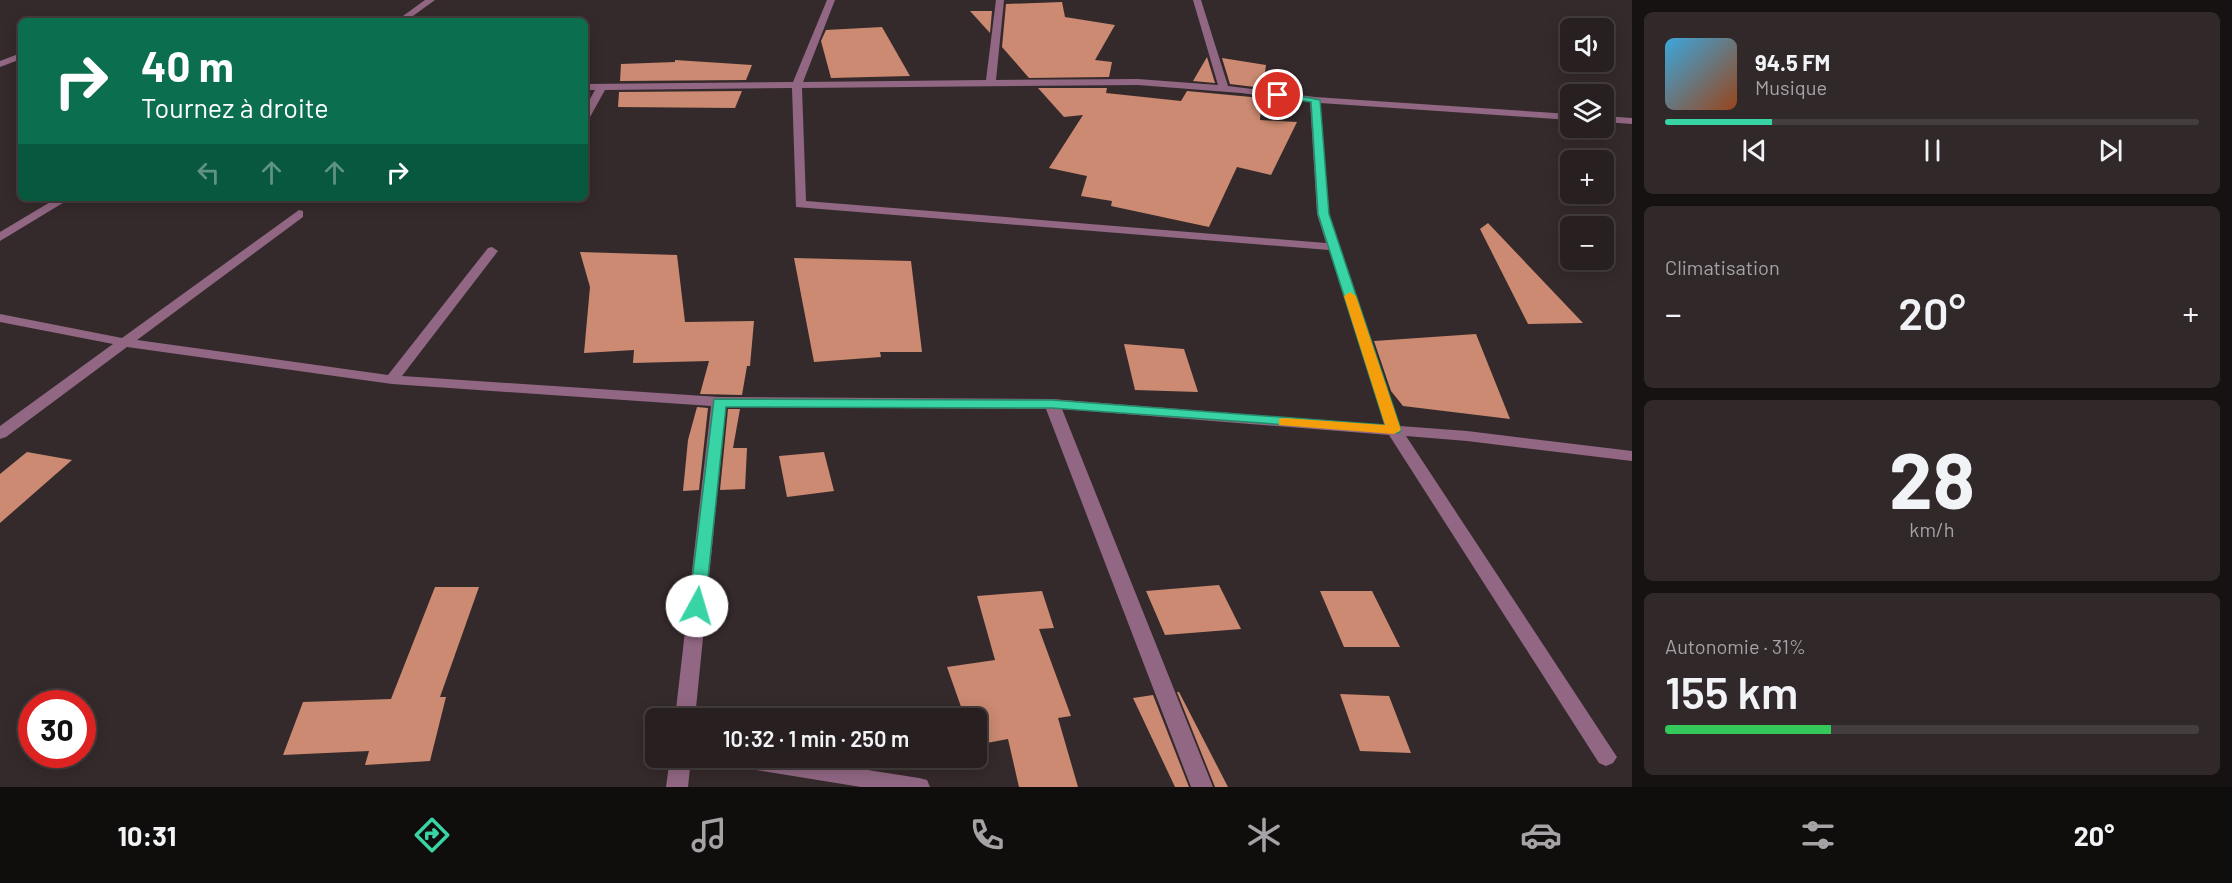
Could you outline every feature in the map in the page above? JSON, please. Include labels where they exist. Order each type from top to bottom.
[{"type":"street","points":[[404,18],[431,0]]},
{"type":"street","points":[[831,0],[797,85],[800,204],[1334,247]]},
{"type":"street","points":[[991,83],[1000,0]]},
{"type":"street","points":[[1197,0],[1224,88]]},
{"type":"street","points":[[0,64],[18,57]]},
{"type":"street","points":[[588,87],[1138,82],[1224,88],[1316,100],[1560,116]]},
{"type":"street","points":[[588,112],[602,87]]},
{"type":"street","points":[[1316,100],[1323,214],[1394,430],[1606,757]]},
{"type":"street","points":[[1614,120],[1632,121]]},
{"type":"street","points":[[0,237],[60,201]]},
{"type":"street","points":[[0,434],[299,214]]},
{"type":"street","points":[[392,380],[492,251]]},
{"type":"street","points":[[0,318],[122,342],[392,380],[719,402],[1052,404],[1467,436],[1632,456]]},
{"type":"street","points":[[686,708],[719,402]]},
{"type":"street","points":[[1052,404],[1202,787]]},
{"type":"street","points":[[677,787],[680,768]]},
{"type":"street","points":[[800,768],[919,787]]},
{"type":"building","points":[[1062,2],[1065,17],[1115,25],[1095,60],[1112,62],[1109,77],[1029,78],[1002,47],[1006,4]]},
{"type":"building","points":[[970,11],[992,11],[990,33]]},
{"type":"building","points":[[882,27],[910,76],[831,78],[821,41],[826,30]]},
{"type":"building","points":[[1207,57],[1215,83],[1193,81]]},
{"type":"building","points":[[1222,58],[1266,65],[1263,88],[1230,84]]},
{"type":"building","points":[[675,60],[752,65],[746,80],[620,81],[621,64],[675,62]]},
{"type":"building","points":[[1038,88],[1107,88],[1106,93],[1181,101],[1187,91],[1262,98],[1260,120],[1297,122],[1271,175],[1237,167],[1209,227],[1111,206],[1112,201],[1081,196],[1087,176],[1049,168],[1083,115],[1064,117]]},
{"type":"building","points":[[742,91],[735,108],[618,107],[619,92]]},
{"type":"building","points":[[1488,223],[1583,323],[1528,324],[1480,229]]},
{"type":"building","points":[[580,252],[677,255],[685,322],[754,321],[750,366],[747,366],[742,395],[700,394],[709,361],[633,363],[634,350],[584,353],[590,287]]},
{"type":"building","points":[[794,258],[911,261],[922,352],[880,352],[881,357],[814,362]]},
{"type":"building","points":[[1476,334],[1510,419],[1403,406],[1391,391],[1374,341]]},
{"type":"building","points":[[1124,344],[1184,349],[1198,392],[1135,390]]},
{"type":"building","points":[[697,407],[708,408],[699,490],[683,491],[688,440]]},
{"type":"building","points":[[728,409],[740,409],[733,448],[747,448],[745,489],[720,490]]},
{"type":"building","points":[[27,452],[72,460],[0,523],[0,474]]},
{"type":"building","points":[[824,452],[834,491],[787,497],[779,456]]},
{"type":"building","points":[[1219,585],[1241,629],[1165,635],[1146,591]]},
{"type":"building","points":[[435,587],[479,587],[440,697],[446,697],[430,761],[365,765],[369,751],[283,755],[303,702],[391,699]]},
{"type":"building","points":[[1042,591],[1054,628],[1039,629],[1071,716],[1058,718],[1078,787],[1019,787],[1008,739],[987,743],[987,708],[961,708],[947,667],[995,660],[977,596]]},
{"type":"building","points":[[1320,591],[1372,591],[1400,647],[1344,647]]},
{"type":"building","points":[[1177,692],[1179,692],[1228,787],[1215,787]]},
{"type":"building","points":[[1340,694],[1389,696],[1411,753],[1360,751]]},
{"type":"building","points":[[1153,695],[1189,787],[1175,787],[1133,698]]},
{"type":"slow traffic","points":[[1284,422],[1394,430],[1350,296]]},
{"type":"route","points":[[697,606],[719,402],[1052,404],[1394,430],[1323,214],[1316,100],[1278,95]]}]
